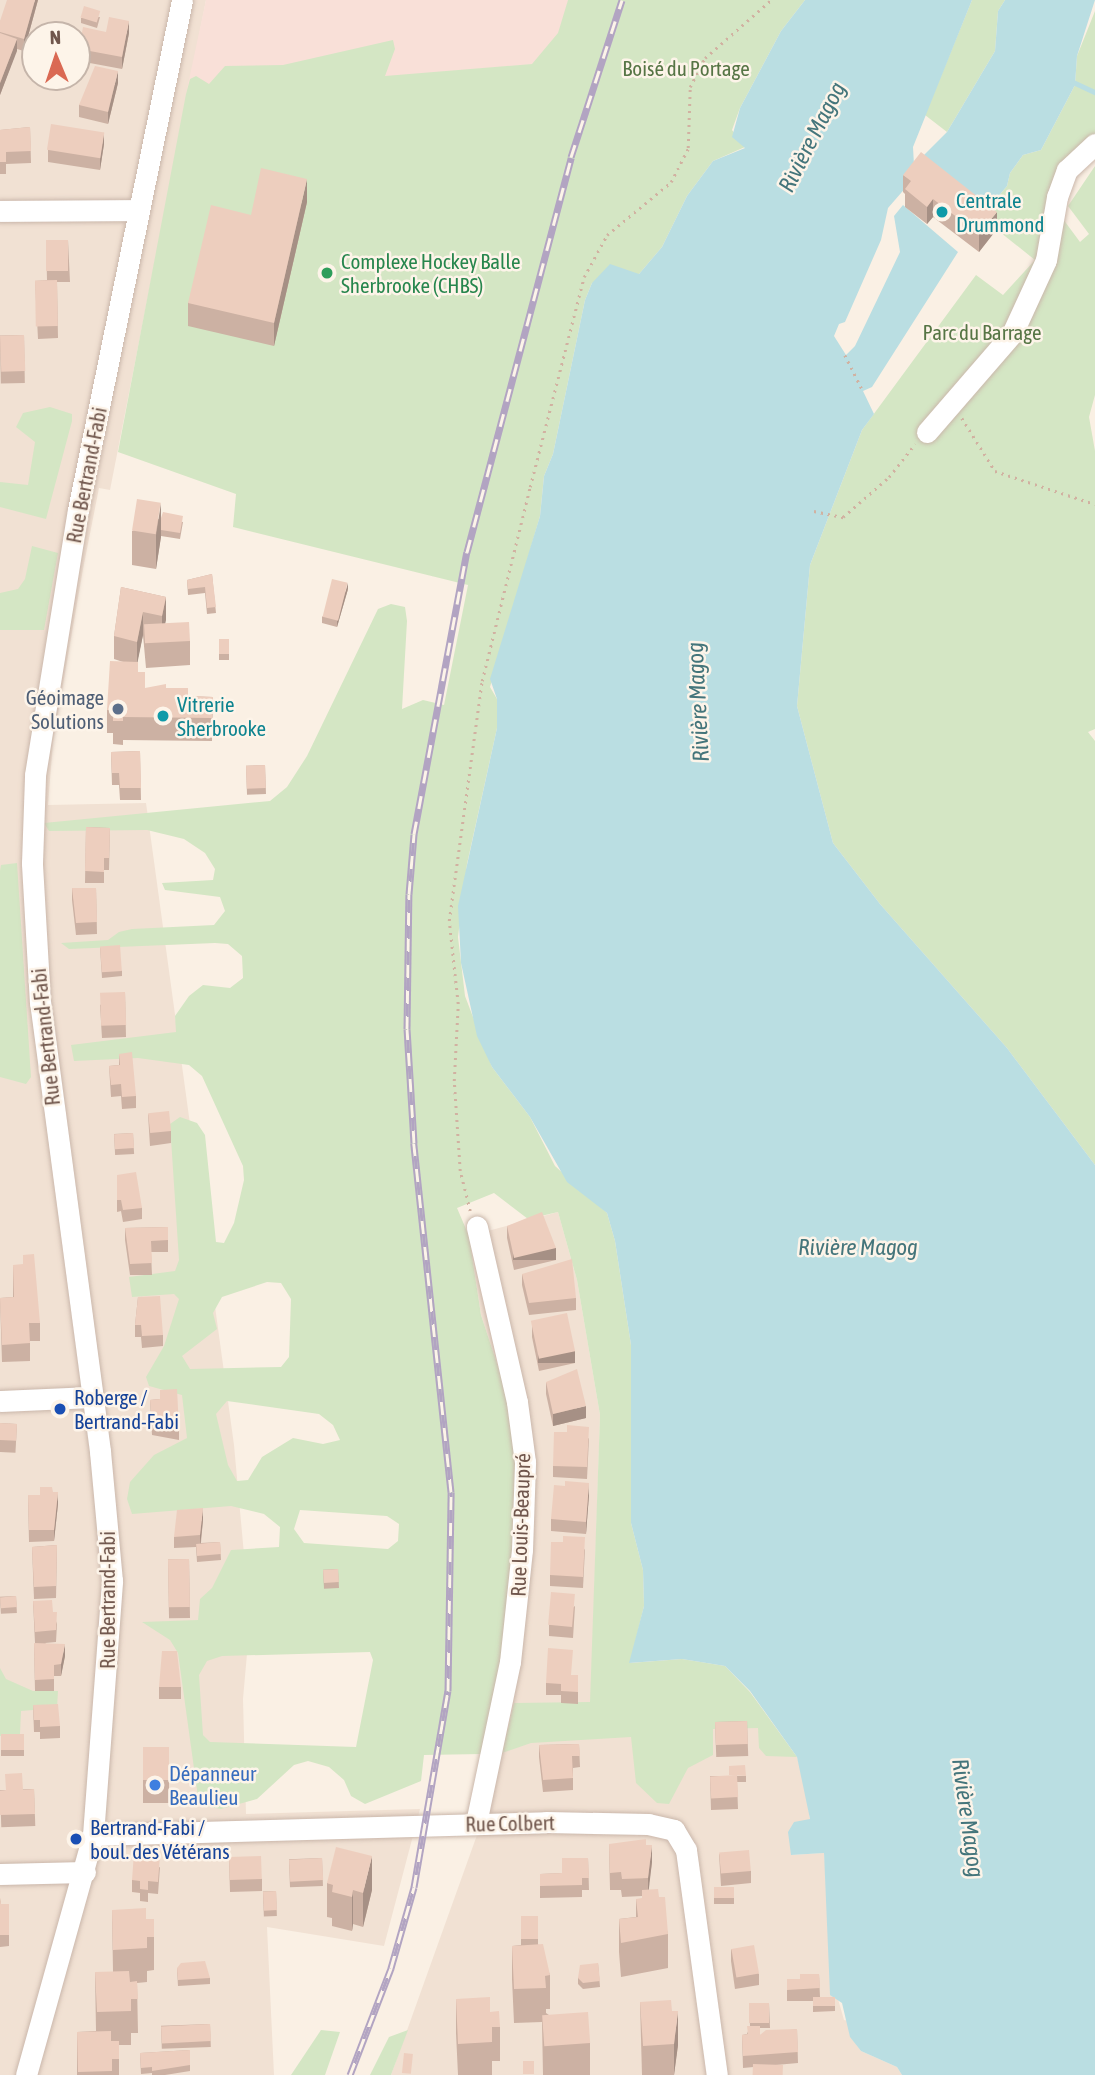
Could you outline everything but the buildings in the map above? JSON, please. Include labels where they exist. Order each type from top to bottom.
[{"type":"street","name":"Rue Bertrand-Fabi","points":[[26,2075],[93,1835],[111,1581],[92,1397],[40,1003],[34,806],[55,632],[182,0]]},
{"type":"street","points":[[927,432],[1012,334],[1046,260],[1057,197],[1068,170],[1095,144]]},
{"type":"street","points":[[0,211],[139,210]]},
{"type":"street","name":"Rue Louis-Beaupré","points":[[476,1823],[510,1662],[525,1484],[517,1402],[477,1227]]},
{"type":"street","points":[[0,1401],[92,1397]]},
{"type":"street","name":"Rue Colbert","points":[[93,1835],[476,1823],[619,1823],[674,1830],[687,1850],[718,2075]]},
{"type":"street","points":[[0,1874],[85,1871]]},
{"type":"path","points":[[477,1227],[460,1171],[454,1081],[458,1004],[449,921],[482,681],[584,277],[607,235],[671,182],[688,148],[690,87],[705,58],[771,0]]},
{"type":"path","points":[[845,355],[863,391]]},
{"type":"path","points":[[953,403],[995,471],[1095,504]]},
{"type":"path","points":[[814,511],[843,517],[889,477],[927,432]]},
{"type":"shaded area","points":[[0,0],[206,0],[110,490],[99,488],[83,569],[53,742],[48,805],[146,803],[234,1445],[250,1620],[243,1699],[246,1814],[420,1809],[384,1946],[267,1927],[274,2075],[0,2075]]},
{"type":"shaded area","points":[[206,0],[580,0],[560,62],[186,94]]},
{"type":"shaded area","points":[[558,1212],[577,1280],[600,1415],[590,1727],[765,1719],[797,1757],[805,1784],[810,1820],[791,1855],[824,1853],[838,1999],[844,2020],[849,2021],[850,2036],[861,2051],[897,2067],[902,2075],[391,2075],[477,1835],[463,1834],[490,1721],[509,1400],[481,1315],[469,1236]]},
{"type":"green space","name":"Boisé du Portage","points":[[568,0],[805,0],[781,31],[740,108],[732,130],[745,147],[713,161],[687,196],[662,247],[639,274],[592,283],[585,300],[553,454],[544,476],[540,516],[490,687],[497,699],[497,728],[467,864],[458,937],[465,996],[492,1067],[530,1117],[555,1166],[607,1213],[615,1241],[631,1345],[631,1523],[643,1570],[644,1606],[630,1663],[682,1659],[725,1666],[750,1692],[797,1757],[766,1756],[759,1748],[758,1728],[713,1729],[713,1755],[688,1768],[669,1804],[657,1803],[636,1783],[631,1737],[531,1743],[502,1753],[514,1703],[590,1702],[600,1415],[577,1280],[558,1212],[528,1219],[494,1193],[457,1208],[469,1236],[481,1315],[509,1400],[517,1445],[509,1617],[482,1754],[424,1755],[421,1781],[365,1804],[351,1796],[344,1780],[329,1767],[308,1761],[294,1765],[257,1799],[221,1809],[204,1806],[198,1797],[178,1653],[170,1640],[142,1622],[198,1620],[200,1599],[212,1588],[231,1550],[279,1547],[280,1527],[264,1514],[231,1506],[132,1514],[127,1499],[130,1482],[154,1455],[187,1438],[182,1395],[149,1386],[146,1377],[164,1346],[179,1299],[174,1294],[132,1297],[129,1277],[175,1271],[179,1260],[170,1124],[180,1117],[197,1123],[205,1135],[216,1242],[224,1243],[234,1223],[244,1180],[243,1166],[202,1076],[189,1065],[138,1058],[74,1061],[71,1045],[176,1032],[175,1016],[189,996],[203,985],[230,988],[243,978],[242,956],[228,944],[215,943],[69,949],[61,943],[108,940],[119,932],[132,929],[214,925],[225,911],[220,897],[165,890],[162,883],[213,880],[215,869],[205,853],[184,839],[147,830],[49,831],[44,823],[270,801],[287,787],[307,756],[378,609],[391,604],[405,607],[407,621],[402,709],[423,700],[444,705],[468,585],[233,527],[236,494],[118,452],[186,94],[190,79],[196,76],[209,84],[225,66],[283,65],[393,40],[395,49],[385,76],[532,64],[558,33]],"holes":[[[267,1282],[281,1283],[291,1299],[289,1357],[281,1367],[190,1369],[182,1356],[217,1329],[213,1313],[222,1297]],[[227,1401],[319,1414],[333,1425],[340,1440],[323,1444],[293,1438],[262,1457],[248,1480],[237,1481],[228,1465],[216,1414]],[[300,1510],[387,1516],[399,1524],[398,1541],[388,1549],[304,1543],[294,1529]],[[370,1652],[373,1660],[356,1747],[210,1742],[203,1735],[199,1675],[207,1661],[222,1656]]]},
{"type":"green space","points":[[972,0],[1005,0],[998,11],[995,51],[947,132],[925,115]]},
{"type":"green space","name":"Parc du Barrage","points":[[1095,11],[1095,155],[1070,182],[1063,219],[1080,242],[1089,234],[1068,206],[1095,166],[1095,395],[1089,417],[1095,451],[1095,729],[1088,732],[1095,741],[1095,1165],[1007,1048],[880,904],[833,843],[797,706],[810,565],[862,430],[976,275],[1003,295],[1035,260],[981,217],[1007,186],[1010,173],[1023,155],[1041,150],[1075,85],[1077,56]]},
{"type":"green space","points":[[50,407],[72,414],[72,421],[46,519],[0,507],[0,482],[28,485],[35,442],[16,427],[23,413]]},
{"type":"green space","points":[[32,546],[58,553],[44,630],[0,630],[0,593],[18,589],[25,579]]},
{"type":"green space","points":[[17,863],[31,1077],[26,1084],[0,1077],[0,871],[1,865]]},
{"type":"green space","points":[[0,1668],[6,1679],[33,1691],[58,1691],[57,1708],[21,1711],[20,1734],[0,1736]]},
{"type":"green space","points":[[321,2030],[340,2032],[325,2075],[291,2075]]},
{"type":"green space","points":[[408,2030],[391,2075],[370,2075],[389,2037]]},
{"type":"water","name":"Rivière Magog","points":[[805,0],[972,0],[913,147],[914,165],[947,132],[995,51],[998,11],[1005,0],[1095,0],[1077,56],[1075,85],[1041,150],[1023,155],[1010,173],[1007,186],[981,217],[921,170],[888,208],[881,240],[845,322],[839,324],[834,336],[846,355],[855,346],[900,252],[894,216],[903,205],[958,252],[872,387],[863,391],[874,414],[862,430],[810,565],[797,706],[833,843],[880,904],[1007,1048],[1095,1165],[1095,2075],[902,2075],[897,2067],[861,2051],[850,2037],[842,2003],[830,1995],[824,1853],[791,1855],[788,1832],[794,1822],[810,1819],[797,1757],[750,1691],[725,1666],[682,1659],[629,1663],[644,1606],[643,1570],[631,1523],[631,1345],[615,1241],[607,1213],[567,1182],[530,1117],[492,1067],[477,1036],[461,963],[458,906],[497,728],[497,699],[490,679],[540,516],[544,476],[553,454],[585,300],[592,283],[610,264],[639,274],[662,247],[687,196],[713,161],[745,148],[732,137],[740,108],[781,31]]},
{"type":"waterway","points":[[1071,81],[1095,92]]},
{"type":"railway","points":[[350,2075],[391,1968],[414,1887],[448,1691],[451,1492],[414,1143],[407,1029],[409,894],[414,834],[467,552],[571,157],[622,0]]},
{"type":"place","name":"Centrale Drummond","points":[[942,212]]},
{"type":"place","name":"Complexe Hockey Balle Sherbrooke (CHBS)","points":[[327,273]]},
{"type":"place","name":"Géoimage Solutions","points":[[118,709]]},
{"type":"place","name":"Vitrerie Sherbrooke","points":[[163,716]]},
{"type":"place","name":"Roberge / Bertrand-Fabi","points":[[60,1409]]},
{"type":"place","name":"Dépanneur Beaulieu","points":[[155,1785]]},
{"type":"place","name":"Bertrand-Fabi / boul. des Vétérans","points":[[76,1839]]}]
